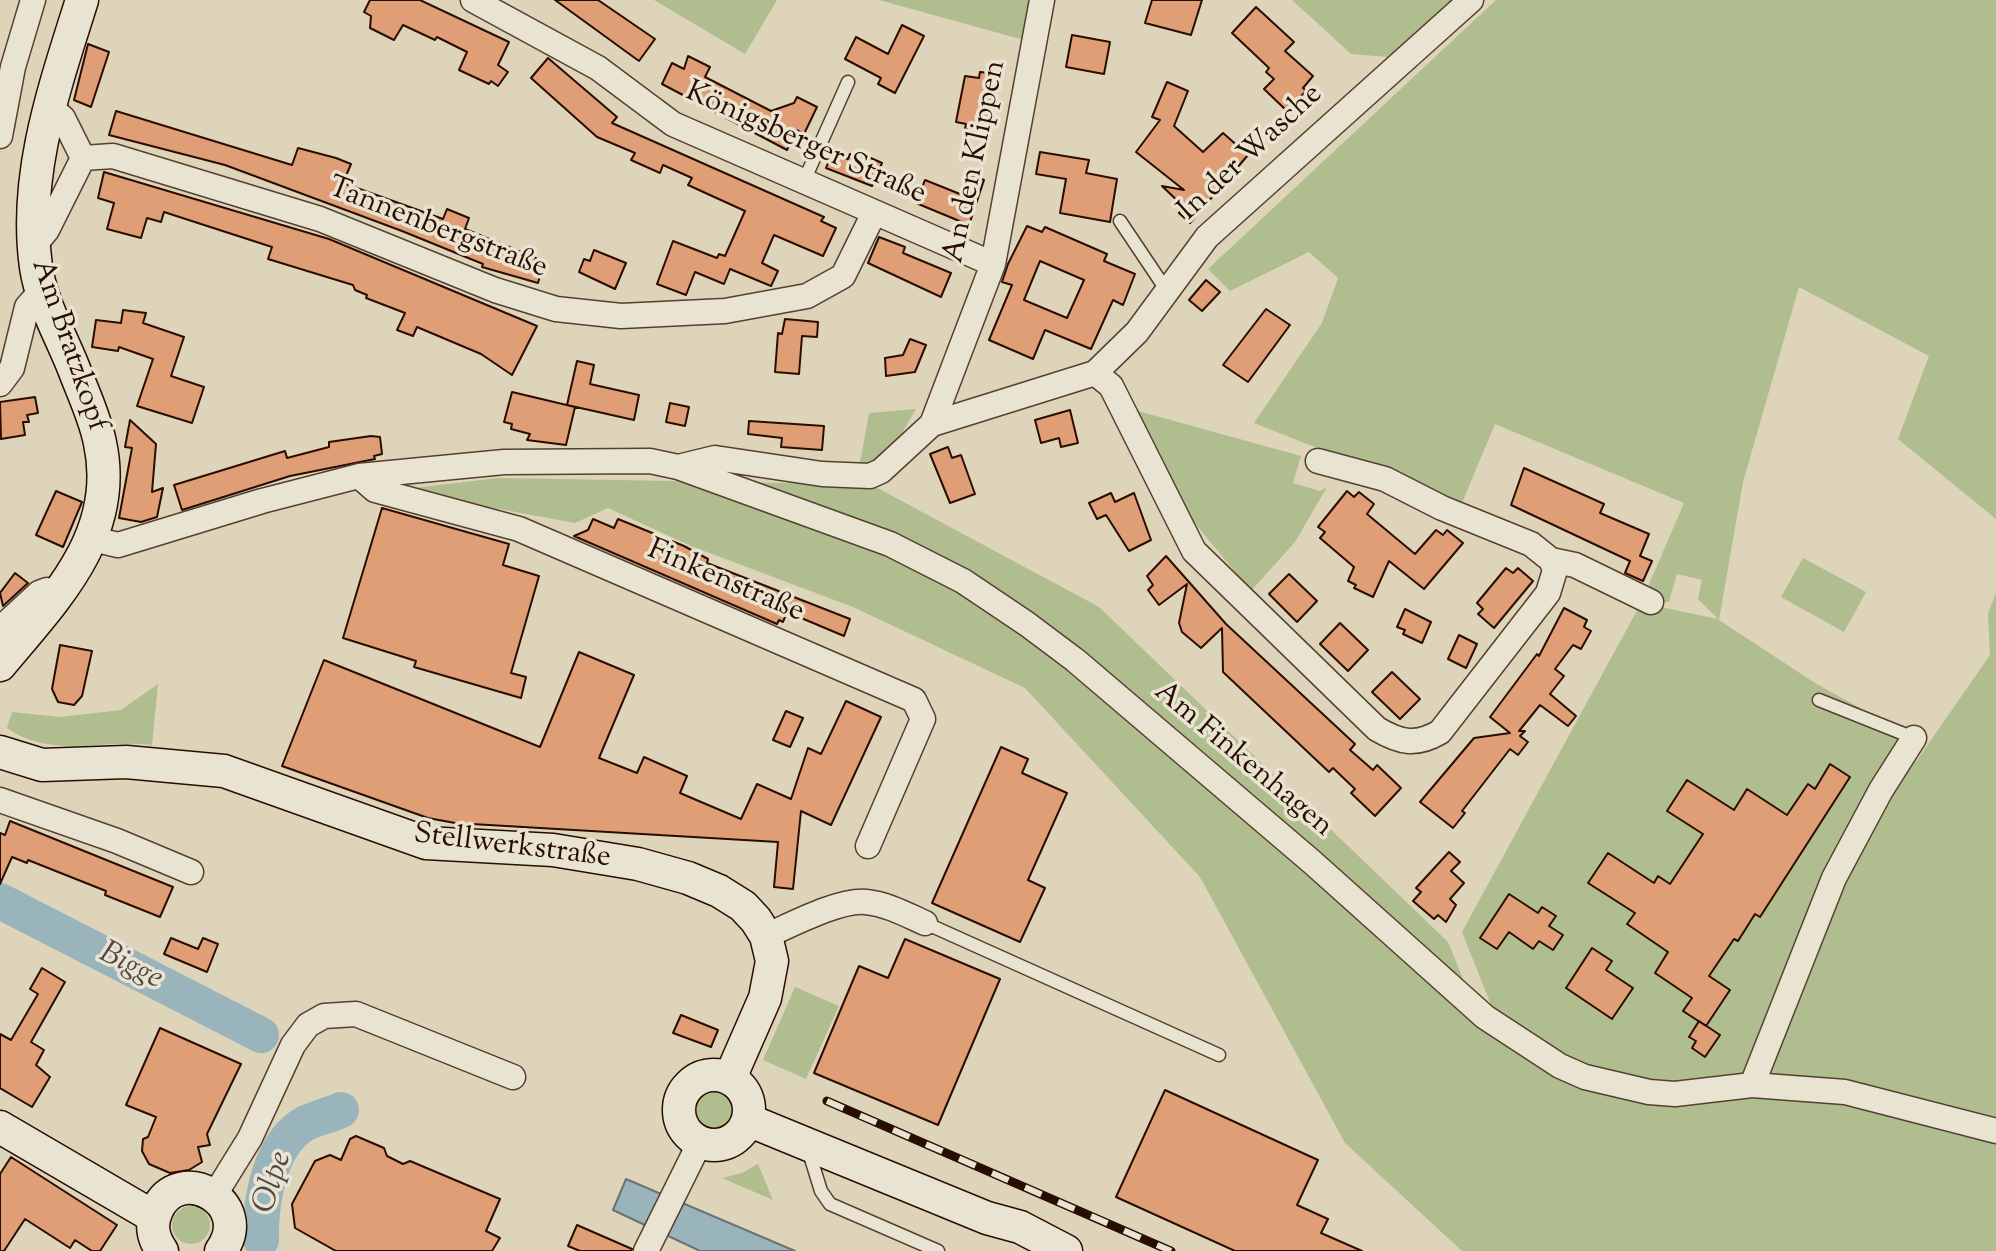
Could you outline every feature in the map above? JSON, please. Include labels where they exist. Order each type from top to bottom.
[{"type":"main road","name":"Am Bratzkopf","points":[[0,665],[78,568],[93,539],[103,498],[100,444],[42,290],[34,246],[39,154],[49,106],[82,0]]},
{"type":"main road","name":"Stellwerkstraße","points":[[0,752],[42,765],[126,762],[224,771],[426,843],[553,850],[638,864],[688,878],[719,891],[743,906],[766,936]]},
{"type":"main road","points":[[730,1078],[770,981],[772,961],[766,936]]},
{"type":"main road","points":[[708,1075],[730,1078],[744,1092],[748,1120],[734,1139],[711,1145],[700,1142],[683,1127],[679,1106],[682,1095],[698,1079],[708,1075]]},
{"type":"main road","points":[[748,1120],[987,1218],[1020,1227],[1066,1251]]},
{"type":"main road","points":[[0,1127],[154,1217]]},
{"type":"main road","points":[[162,1251],[154,1236],[154,1217],[159,1205],[179,1190],[191,1188],[214,1196],[222,1203],[230,1222],[229,1237],[221,1251]]},
{"type":"street","points":[[0,136],[13,67],[33,0]]},
{"type":"street","name":"Königsberger Straße","points":[[473,0],[598,68],[673,124],[993,264]]},
{"type":"street","name":"An den Klippen","points":[[932,424],[993,264],[1042,0]]},
{"type":"street","name":"In der Wasche","points":[[1095,373],[1137,332],[1207,237],[1471,0]]},
{"type":"street","points":[[34,246],[47,230],[83,158],[63,118],[49,106]]},
{"type":"street","name":"Tannenbergstraße","points":[[83,158],[113,156],[320,219],[495,290],[556,309],[621,316],[725,311],[807,296],[843,276],[874,213]]},
{"type":"street","points":[[0,384],[12,368],[27,307],[42,290]]},
{"type":"street","points":[[1095,373],[1111,386],[1194,551],[1377,729],[1392,738],[1409,743],[1424,742],[1440,732],[1548,593],[1555,580],[1551,560]]},
{"type":"street","name":"An den Klippen","points":[[678,467],[715,458],[822,474],[870,476],[881,471],[932,424],[1095,373]]},
{"type":"street","points":[[93,539],[118,545],[262,501],[359,476],[504,462],[650,461],[678,467]]},
{"type":"street","points":[[1318,461],[1385,479],[1442,508],[1531,544],[1551,560],[1575,565],[1651,602]]},
{"type":"street","name":"Am Finkenhagen","points":[[678,467],[890,544],[963,581],[1027,624],[1075,660],[1312,862],[1485,1017],[1560,1066],[1585,1077],[1649,1092],[1675,1094],[1752,1085],[1845,1092],[1996,1131]]},
{"type":"street","name":"Finkenstraße","points":[[359,476],[375,490],[519,529],[914,700],[923,719],[868,846]]},
{"type":"street","points":[[0,629],[39,593],[47,590],[57,596]]},
{"type":"street","points":[[1752,1085],[1834,878],[1881,790],[1914,738]]},
{"type":"street","points":[[0,800],[117,841],[191,872]]},
{"type":"street","points":[[766,936],[812,916],[864,901],[891,908],[925,923]]},
{"type":"street","points":[[214,1196],[250,1138],[293,1045],[308,1025],[324,1016],[356,1014],[513,1077]]},
{"type":"street","points":[[648,1246],[676,1184],[700,1142]]},
{"type":"lane","points":[[804,181],[848,82]]},
{"type":"lane","points":[[1120,221],[1167,291]]},
{"type":"lane","points":[[1819,700],[1914,738]]},
{"type":"lane","points":[[925,923],[1219,1055]]},
{"type":"lane","points":[[806,1142],[821,1191],[830,1204],[938,1251]]},
{"type":"green space","points":[[654,0],[777,0],[745,54]]},
{"type":"green space","points":[[879,0],[1030,0],[1024,40]]},
{"type":"green space","points":[[1292,0],[1465,0],[1400,58],[1351,54]]},
{"type":"green space","points":[[1496,0],[1996,0],[1996,519],[1898,439],[1929,356],[1799,287],[1743,482],[1719,620],[1815,683],[1914,738],[1915,763],[1990,655],[1988,613],[1996,593],[1996,1251],[1462,1251],[1345,1143],[1200,877],[1025,688],[853,607],[691,546],[608,508],[575,523],[397,490],[498,478],[851,484],[861,458],[869,413],[916,409],[872,485],[1099,607],[1448,942],[1481,1023],[1556,1074],[1651,1085],[1568,1061],[1493,1010],[1462,932],[1641,603],[1718,619],[1698,599],[1702,580],[1677,574],[1669,602],[1651,602],[1644,596],[1684,503],[1495,424],[1461,505],[1254,423],[1322,323],[1338,278],[1309,252],[1230,291],[1208,269]]},
{"type":"green space","points":[[1138,411],[1301,456],[1293,483],[1320,491],[1327,487],[1295,542],[1251,591],[1193,521]]},
{"type":"green space","points":[[1803,558],[1866,592],[1844,632],[1781,597]]},
{"type":"green space","points":[[158,684],[152,745],[41,743],[7,728],[12,712],[60,717],[121,710]]},
{"type":"green space","points":[[795,987],[839,1006],[806,1079],[763,1060]]},
{"type":"green space","points":[[714,1090],[728,1095],[733,1109],[728,1123],[714,1128],[700,1123],[695,1109],[700,1095]]},
{"type":"green space","points":[[758,1164],[773,1200],[722,1178],[742,1173]]},
{"type":"green space","points":[[191,1206],[205,1211],[210,1225],[205,1239],[191,1244],[177,1239],[172,1225],[177,1211]]},
{"type":"water","points":[[626,1179],[795,1251],[700,1251],[613,1210]]},
{"type":"building","points":[[370,0],[420,0],[509,42],[498,65],[508,72],[498,86],[491,81],[489,84],[459,70],[467,52],[437,37],[435,40],[403,25],[394,40],[370,28],[371,16],[364,12]]},
{"type":"building","points":[[555,0],[598,0],[655,39],[639,61]]},
{"type":"building","points":[[1152,0],[1202,0],[1191,35],[1145,23]]},
{"type":"building","points":[[1256,7],[1294,42],[1285,51],[1313,76],[1303,88],[1306,91],[1287,111],[1264,89],[1274,79],[1266,72],[1269,68],[1232,33]]},
{"type":"building","points":[[902,25],[924,36],[895,93],[878,84],[881,78],[845,59],[856,37],[888,54]]},
{"type":"building","points":[[1072,35],[1110,42],[1104,74],[1066,67]]},
{"type":"building","points":[[88,44],[109,52],[91,107],[74,100]]},
{"type":"building","points":[[688,56],[710,67],[705,77],[771,111],[794,103],[797,97],[817,107],[804,134],[797,130],[787,150],[662,84],[672,63],[684,69]]},
{"type":"building","points":[[548,58],[617,117],[612,123],[824,217],[821,221],[836,228],[823,256],[774,235],[762,263],[778,271],[771,286],[730,269],[724,284],[695,272],[686,295],[657,284],[673,241],[717,258],[719,254],[725,256],[745,211],[688,185],[692,178],[663,165],[660,173],[631,160],[635,153],[597,137],[531,78]]},
{"type":"building","points":[[980,72],[999,74],[989,132],[965,129],[966,124],[956,122],[965,76],[979,78]]},
{"type":"building","points":[[1167,82],[1188,91],[1174,126],[1203,152],[1223,133],[1248,155],[1190,223],[1179,213],[1184,207],[1162,186],[1184,190],[1136,152],[1160,120],[1152,117]]},
{"type":"building","points":[[116,111],[292,165],[298,148],[351,164],[343,183],[443,219],[447,209],[469,218],[465,229],[536,258],[534,266],[542,269],[538,283],[482,267],[483,264],[402,231],[225,165],[109,135]]},
{"type":"building","points":[[1040,152],[1089,160],[1086,173],[1117,179],[1110,222],[1060,213],[1066,179],[1036,174]]},
{"type":"building","points":[[832,153],[848,159],[850,154],[862,159],[864,155],[882,163],[872,186],[826,168]]},
{"type":"building","points":[[104,172],[329,239],[537,326],[512,375],[481,354],[417,327],[413,336],[397,330],[405,313],[366,298],[367,295],[355,290],[353,285],[268,259],[272,247],[164,212],[161,222],[147,218],[141,238],[107,229],[114,203],[98,198]]},
{"type":"building","points":[[968,174],[984,180],[969,225],[916,203],[925,180],[960,194]]},
{"type":"building","points":[[1027,226],[1042,232],[1045,227],[1107,254],[1104,261],[1135,274],[1123,305],[1113,300],[1091,349],[1045,330],[1033,359],[989,340],[1012,285],[1002,282]],"holes":[[[1040,261],[1084,280],[1067,318],[1024,300]]]},
{"type":"building","points":[[879,237],[905,247],[903,253],[951,273],[941,297],[868,263]]},
{"type":"building","points":[[594,250],[626,263],[615,289],[579,272],[584,259],[590,261]]},
{"type":"building","points":[[1206,280],[1220,292],[1202,311],[1189,300]]},
{"type":"building","points":[[1266,309],[1290,325],[1248,382],[1223,365]]},
{"type":"building","points":[[123,310],[146,313],[143,323],[184,337],[171,376],[204,387],[192,423],[137,406],[153,359],[119,347],[118,351],[92,347],[96,320],[121,323]]},
{"type":"building","points":[[785,319],[818,322],[817,337],[802,336],[799,374],[775,372],[778,333],[782,334]]},
{"type":"building","points":[[910,339],[926,345],[915,372],[886,376],[885,358],[903,355]]},
{"type":"building","points":[[577,361],[594,365],[590,384],[639,395],[634,420],[567,405]]},
{"type":"building","points":[[512,392],[575,407],[566,445],[527,440],[530,434],[511,429],[512,424],[504,422]]},
{"type":"building","points":[[35,397],[38,413],[27,415],[29,422],[23,422],[25,435],[1,439],[0,402]]},
{"type":"building","points":[[670,403],[689,407],[685,426],[666,422]]},
{"type":"building","points":[[1070,410],[1078,443],[1061,447],[1059,438],[1041,443],[1035,420]]},
{"type":"building","points":[[130,420],[156,444],[152,492],[163,488],[157,517],[141,522],[119,518],[132,448],[125,447]]},
{"type":"building","points":[[749,421],[824,426],[822,450],[781,447],[782,438],[748,434]]},
{"type":"building","points":[[380,437],[382,454],[374,456],[375,459],[290,476],[182,510],[174,485],[285,451],[287,458],[329,447],[329,442]]},
{"type":"building","points":[[948,447],[952,458],[961,455],[975,494],[950,503],[930,454]]},
{"type":"building","points":[[1524,468],[1604,504],[1600,513],[1649,534],[1640,556],[1652,561],[1643,581],[1625,573],[1630,561],[1511,505]]},
{"type":"building","points":[[56,491],[82,502],[63,547],[36,535]]},
{"type":"building","points":[[1347,491],[1354,497],[1359,492],[1374,504],[1367,514],[1415,554],[1436,530],[1443,535],[1447,530],[1463,543],[1424,589],[1389,561],[1373,597],[1354,588],[1356,585],[1348,581],[1354,567],[1320,538],[1325,532],[1318,527]]},
{"type":"building","points":[[1111,493],[1115,502],[1134,493],[1151,540],[1129,551],[1106,515],[1097,519],[1089,503]]},
{"type":"building","points":[[382,508],[509,544],[503,565],[539,576],[511,673],[526,677],[521,698],[414,667],[416,661],[343,638]]},
{"type":"building","points":[[593,519],[614,528],[618,519],[684,546],[708,559],[707,563],[850,619],[844,636],[787,612],[783,622],[779,620],[777,624],[574,536],[588,530]]},
{"type":"building","points":[[1166,556],[1226,624],[1355,744],[1350,750],[1373,770],[1377,765],[1401,788],[1375,816],[1351,793],[1355,789],[1333,768],[1329,772],[1223,672],[1222,628],[1201,648],[1182,632],[1179,623],[1187,584],[1159,605],[1148,590],[1153,585],[1147,576]]},
{"type":"building","points":[[1506,568],[1513,573],[1518,568],[1533,581],[1494,628],[1478,614],[1483,609],[1477,603]]},
{"type":"building","points":[[15,573],[28,583],[3,606],[0,593]]},
{"type":"building","points":[[1289,574],[1317,601],[1297,622],[1269,594]]},
{"type":"building","points":[[1564,608],[1587,620],[1584,627],[1591,631],[1581,649],[1573,645],[1555,669],[1564,676],[1550,694],[1576,716],[1568,726],[1540,705],[1519,731],[1525,731],[1520,736],[1528,742],[1518,755],[1510,749],[1462,811],[1465,813],[1453,828],[1420,802],[1474,738],[1510,733],[1490,717],[1537,654],[1539,656]]},
{"type":"building","points":[[1405,609],[1431,622],[1422,643],[1403,634],[1405,630],[1397,627]]},
{"type":"building","points":[[1340,623],[1368,650],[1348,671],[1320,644]]},
{"type":"building","points":[[1459,635],[1477,644],[1466,668],[1448,659]]},
{"type":"building","points":[[60,645],[92,651],[82,696],[74,705],[58,702],[52,689]]},
{"type":"building","points":[[579,652],[634,675],[599,758],[637,773],[644,757],[687,776],[680,793],[741,819],[757,784],[791,799],[808,748],[821,754],[846,701],[881,717],[831,825],[801,811],[793,889],[774,887],[778,842],[455,823],[428,818],[282,766],[324,660],[540,747]]},
{"type":"building","points":[[1392,672],[1420,699],[1400,719],[1372,692]]},
{"type":"building","points":[[786,711],[803,718],[790,747],[773,740]]},
{"type":"building","points":[[1001,747],[1028,759],[1022,773],[1067,793],[1028,880],[1045,888],[1020,942],[932,903]]},
{"type":"building","points":[[1830,764],[1850,777],[1760,917],[1755,914],[1738,941],[1734,939],[1709,976],[1730,990],[1706,1026],[1683,1011],[1692,998],[1655,973],[1668,952],[1627,924],[1635,913],[1588,883],[1608,853],[1654,883],[1658,876],[1670,884],[1703,834],[1667,811],[1687,780],[1734,810],[1747,789],[1787,815],[1808,784],[1815,789]]},
{"type":"building","points":[[10,821],[173,887],[160,917],[105,895],[106,891],[28,860],[27,863],[12,857],[0,884],[0,833],[5,835]]},
{"type":"building","points":[[1449,852],[1460,862],[1451,871],[1464,883],[1450,899],[1456,905],[1446,922],[1438,915],[1434,919],[1413,901],[1421,892],[1416,888]]},
{"type":"building","points":[[1509,894],[1538,913],[1542,907],[1556,916],[1549,926],[1563,935],[1553,950],[1539,941],[1533,949],[1509,932],[1497,949],[1480,938]]},
{"type":"building","points":[[171,938],[198,949],[203,938],[218,944],[207,972],[164,954]]},
{"type":"building","points":[[905,939],[1000,979],[938,1125],[814,1073],[859,966],[888,978]]},
{"type":"building","points":[[1592,948],[1612,961],[1606,970],[1633,988],[1612,1019],[1566,988]]},
{"type":"building","points":[[42,968],[65,982],[31,1042],[44,1050],[36,1065],[50,1077],[32,1107],[0,1088],[0,1034],[11,1040],[38,994],[30,989]]},
{"type":"building","points":[[681,1015],[718,1030],[711,1047],[673,1033]]},
{"type":"building","points":[[1699,1021],[1720,1035],[1705,1057],[1692,1048],[1696,1041],[1689,1037]]},
{"type":"building","points":[[160,1028],[241,1064],[207,1134],[210,1145],[198,1147],[202,1162],[189,1170],[170,1173],[149,1164],[142,1151],[143,1139],[148,1137],[156,1117],[126,1105]]},
{"type":"building","points":[[1165,1090],[1318,1160],[1297,1205],[1328,1219],[1321,1233],[1362,1251],[1235,1251],[1116,1197]]},
{"type":"building","points":[[356,1136],[384,1148],[387,1156],[403,1164],[410,1161],[500,1199],[486,1231],[500,1238],[492,1251],[336,1251],[295,1228],[292,1204],[315,1161],[330,1155],[341,1160],[350,1139]]},
{"type":"building","points":[[11,1157],[117,1225],[100,1251],[92,1251],[75,1240],[70,1248],[25,1219],[4,1251],[0,1251],[0,1174]]},
{"type":"building","points":[[577,1225],[632,1249],[580,1251],[568,1246]]},
{"type":"waterway","name":"Bigge","points":[[0,901],[261,1035]]},
{"type":"waterway","name":"Olpe","points":[[261,1240],[265,1192],[275,1159],[283,1145],[293,1132],[306,1123],[341,1110]]},
{"type":"railway","points":[[827,1101],[1171,1251]]}]
